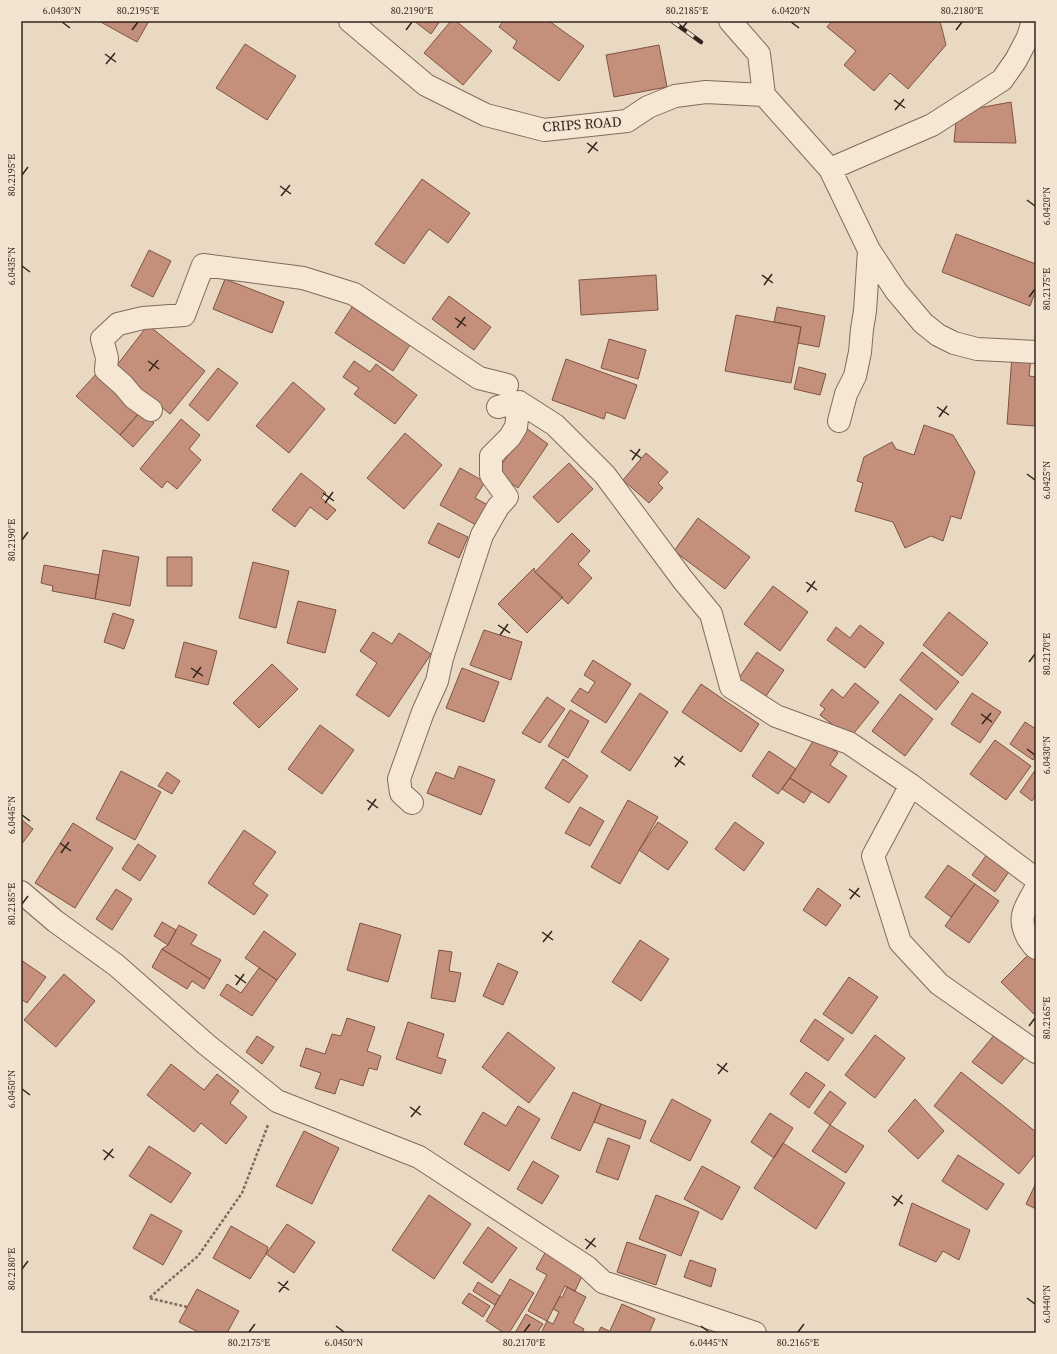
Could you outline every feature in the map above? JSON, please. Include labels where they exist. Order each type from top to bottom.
[{"type":"street","name":"CRIPS ROAD","points":[[350,21],[426,85],[486,115],[544,130],[628,121],[648,108],[675,96],[706,92],[764,95]]},
{"type":"street","points":[[730,21],[758,54],[764,95],[830,169],[869,250],[896,291],[923,323],[938,335],[954,343],[978,349],[1036,352]]},
{"type":"street","points":[[830,169],[932,125],[1002,80],[1016,60],[1028,37],[1032,21]]},
{"type":"street","points":[[839,421],[846,394],[855,376],[860,352],[865,311],[869,250]]},
{"type":"street","points":[[151,410],[134,398],[123,385],[106,370],[107,358],[102,339],[118,324],[143,318],[184,314],[203,265],[303,278],[354,294],[479,378],[513,393],[555,425],[605,475],[664,555],[711,614],[732,688],[776,716],[849,743],[912,785],[1036,879]]},
{"type":"street","points":[[498,407],[513,393]]},
{"type":"street","points":[[412,803],[401,793],[399,779],[423,712],[437,682],[442,658],[482,535],[498,507],[507,497],[491,475],[491,456],[510,437],[516,427],[513,393]]},
{"type":"street","points":[[912,785],[873,856],[900,942],[939,984],[1036,1052]]},
{"type":"street","points":[[1036,888],[1022,916],[1024,931],[1033,946],[1036,948]]},
{"type":"street","points":[[21,892],[55,921],[116,965],[207,1045],[277,1101],[419,1157],[587,1267],[603,1282],[755,1333]]},
{"type":"path","points":[[187,1307],[149,1298],[198,1256],[242,1192],[277,1101]]},
{"type":"building","points":[[99,21],[149,21],[137,42]]},
{"type":"building","points":[[414,21],[440,21],[431,34]]},
{"type":"building","points":[[451,21],[456,21],[492,51],[463,85],[424,53]]},
{"type":"building","points":[[503,21],[549,21],[584,46],[559,81],[513,48],[517,41],[499,27]]},
{"type":"building","points":[[832,21],[940,21],[946,45],[908,89],[890,73],[874,91],[844,65],[856,51],[827,27]]},
{"type":"building","points":[[245,44],[296,76],[267,120],[216,88]]},
{"type":"building","points":[[659,45],[667,87],[614,97],[606,55]]},
{"type":"building","points":[[1011,102],[1016,143],[954,142],[957,112]]},
{"type":"building","points":[[422,179],[470,213],[448,243],[429,229],[404,264],[375,244]]},
{"type":"building","points":[[956,234],[1036,264],[1036,290],[1030,306],[942,272]]},
{"type":"building","points":[[149,250],[171,261],[153,297],[131,286]]},
{"type":"building","points":[[656,275],[658,310],[581,315],[579,280]]},
{"type":"building","points":[[225,279],[284,302],[272,333],[213,309]]},
{"type":"building","points":[[449,296],[491,327],[474,350],[432,319]]},
{"type":"building","points":[[352,307],[410,345],[393,371],[335,333]]},
{"type":"building","points":[[777,307],[825,316],[819,347],[798,343],[801,327],[774,322]]},
{"type":"building","points":[[736,315],[801,327],[791,383],[725,371]]},
{"type":"building","points":[[148,325],[205,371],[170,414],[114,369]]},
{"type":"building","points":[[609,339],[646,350],[638,379],[601,368]]},
{"type":"building","points":[[1012,356],[1031,358],[1029,376],[1036,377],[1035,426],[1007,424]]},
{"type":"building","points":[[566,359],[637,385],[625,419],[606,412],[604,419],[552,400]]},
{"type":"building","points":[[354,361],[370,372],[376,364],[417,395],[395,424],[354,394],[359,388],[343,377]]},
{"type":"building","points":[[799,367],[826,374],[820,395],[794,389]]},
{"type":"building","points":[[218,368],[238,383],[208,421],[189,405]]},
{"type":"building","points":[[98,372],[141,411],[120,435],[76,396]]},
{"type":"building","points":[[293,382],[325,409],[289,453],[256,426]]},
{"type":"building","points":[[141,411],[154,423],[133,447],[120,435]]},
{"type":"building","points":[[181,419],[200,435],[189,449],[201,460],[177,489],[167,481],[162,488],[140,469]]},
{"type":"building","points":[[924,425],[953,435],[975,472],[961,519],[951,516],[943,541],[931,536],[905,548],[893,522],[855,511],[863,483],[857,481],[864,457],[892,442],[896,449],[914,455]]},
{"type":"building","points":[[526,428],[548,444],[518,488],[496,473]]},
{"type":"building","points":[[405,433],[442,465],[404,509],[367,478]]},
{"type":"building","points":[[646,453],[668,472],[658,483],[663,488],[649,503],[623,480]]},
{"type":"building","points":[[569,463],[593,489],[558,523],[533,497]]},
{"type":"building","points":[[460,468],[485,482],[475,498],[488,505],[476,525],[440,505]]},
{"type":"building","points":[[301,473],[326,493],[321,498],[336,510],[327,520],[310,507],[295,527],[272,510]]},
{"type":"building","points":[[698,518],[750,557],[725,589],[674,551]]},
{"type":"building","points":[[438,523],[468,537],[459,558],[428,543]]},
{"type":"building","points":[[572,533],[590,551],[578,564],[592,578],[568,604],[535,572]]},
{"type":"building","points":[[103,550],[139,557],[130,606],[95,599]]},
{"type":"building","points":[[167,557],[192,557],[192,586],[167,586]]},
{"type":"building","points":[[253,562],[289,571],[276,628],[239,618]]},
{"type":"building","points":[[44,565],[99,575],[95,599],[52,591],[53,586],[41,583]]},
{"type":"building","points":[[534,568],[535,572],[563,597],[527,633],[498,604]]},
{"type":"building","points":[[773,586],[808,612],[780,651],[744,624]]},
{"type":"building","points":[[298,601],[336,610],[325,653],[287,643]]},
{"type":"building","points":[[949,612],[988,643],[962,676],[923,645]]},
{"type":"building","points":[[113,613],[134,620],[124,649],[104,642]]},
{"type":"building","points":[[860,625],[884,643],[865,668],[827,640],[836,627],[850,638]]},
{"type":"building","points":[[484,630],[522,642],[511,680],[470,665]]},
{"type":"building","points":[[373,632],[392,644],[399,633],[431,654],[389,717],[356,695],[377,663],[360,651]]},
{"type":"building","points":[[184,642],[217,651],[208,685],[175,677]]},
{"type":"building","points":[[757,652],[784,670],[764,699],[737,681]]},
{"type":"building","points":[[922,652],[959,682],[936,710],[900,680]]},
{"type":"building","points":[[593,660],[631,684],[606,723],[571,701],[580,688],[588,693],[595,682],[584,675]]},
{"type":"building","points":[[272,664],[298,689],[259,728],[233,703]]},
{"type":"building","points":[[462,668],[499,682],[484,722],[446,708]]},
{"type":"building","points":[[855,683],[879,702],[850,738],[820,715],[825,709],[820,705],[832,689],[843,698]]},
{"type":"building","points":[[701,684],[759,724],[741,752],[682,712]]},
{"type":"building","points":[[640,693],[668,712],[630,771],[601,752]]},
{"type":"building","points":[[972,693],[1001,712],[980,743],[951,724]]},
{"type":"building","points":[[900,694],[933,719],[905,756],[872,731]]},
{"type":"building","points":[[547,697],[565,709],[540,743],[522,733]]},
{"type":"building","points":[[570,710],[589,721],[568,758],[548,746]]},
{"type":"building","points":[[1025,722],[1036,729],[1036,755],[1033,760],[1010,744]]},
{"type":"building","points":[[320,725],[354,750],[322,794],[288,769]]},
{"type":"building","points":[[815,738],[838,753],[830,765],[847,776],[829,803],[790,778]]},
{"type":"building","points":[[995,740],[1031,766],[1006,800],[970,774]]},
{"type":"building","points":[[769,751],[796,769],[778,794],[752,776]]},
{"type":"building","points":[[563,759],[588,776],[569,803],[545,788]]},
{"type":"building","points":[[459,766],[495,780],[481,815],[427,793],[436,772],[454,779]]},
{"type":"building","points":[[1036,769],[1036,795],[1032,801],[1020,792]]},
{"type":"building","points":[[121,771],[161,792],[135,840],[96,819]]},
{"type":"building","points":[[167,772],[180,781],[172,794],[158,786]]},
{"type":"building","points":[[790,778],[811,792],[804,803],[782,789]]},
{"type":"building","points":[[628,800],[658,817],[620,884],[591,867]]},
{"type":"building","points":[[580,807],[604,821],[590,846],[565,833]]},
{"type":"building","points":[[21,819],[33,829],[21,845]]},
{"type":"building","points":[[658,822],[688,842],[668,870],[639,850]]},
{"type":"building","points":[[735,822],[764,843],[744,871],[715,849]]},
{"type":"building","points":[[73,823],[113,848],[75,908],[35,883]]},
{"type":"building","points":[[244,830],[276,852],[253,884],[268,895],[254,915],[208,883]]},
{"type":"building","points":[[138,844],[156,856],[140,881],[122,869]]},
{"type":"building","points":[[988,853],[1011,869],[995,892],[972,875]]},
{"type":"building","points":[[948,865],[975,884],[951,917],[925,897]]},
{"type":"building","points":[[975,884],[999,901],[969,943],[945,926]]},
{"type":"building","points":[[818,888],[841,905],[826,926],[803,910]]},
{"type":"building","points":[[116,889],[132,899],[112,930],[96,919]]},
{"type":"building","points":[[162,922],[176,930],[168,945],[154,936]]},
{"type":"building","points":[[360,923],[401,935],[388,982],[347,970]]},
{"type":"building","points":[[179,925],[197,935],[191,944],[221,960],[210,979],[162,949],[168,945]]},
{"type":"building","points":[[264,931],[296,954],[277,980],[245,958]]},
{"type":"building","points":[[640,940],[669,959],[641,1001],[612,982]]},
{"type":"building","points":[[162,949],[210,979],[204,989],[192,981],[187,989],[152,967]]},
{"type":"building","points":[[1034,949],[1036,951],[1036,1016],[1001,982]]},
{"type":"building","points":[[439,950],[452,952],[449,971],[461,973],[455,1002],[431,998]]},
{"type":"building","points":[[21,960],[46,977],[27,1003],[21,999]]},
{"type":"building","points":[[498,963],[518,972],[503,1005],[483,996]]},
{"type":"building","points":[[259,968],[277,980],[252,1016],[220,995],[227,984],[241,993]]},
{"type":"building","points":[[64,974],[95,1001],[56,1047],[24,1020]]},
{"type":"building","points":[[849,977],[878,997],[852,1034],[823,1014]]},
{"type":"building","points":[[347,1018],[375,1027],[367,1051],[381,1056],[377,1070],[369,1068],[363,1086],[340,1079],[335,1094],[315,1088],[321,1073],[300,1066],[306,1048],[325,1054],[332,1034],[341,1036]]},
{"type":"building","points":[[815,1019],[844,1039],[828,1061],[800,1041]]},
{"type":"building","points":[[408,1022],[444,1034],[437,1057],[446,1060],[441,1074],[396,1059]]},
{"type":"building","points":[[1000,1028],[1031,1050],[1002,1084],[972,1062]]},
{"type":"building","points":[[508,1032],[555,1068],[529,1103],[482,1067]]},
{"type":"building","points":[[875,1035],[905,1058],[875,1098],[845,1075]]},
{"type":"building","points":[[257,1036],[274,1047],[262,1064],[246,1052]]},
{"type":"building","points":[[171,1064],[204,1090],[217,1074],[239,1091],[230,1103],[247,1117],[226,1144],[201,1123],[194,1132],[147,1095]]},
{"type":"building","points":[[806,1072],[825,1085],[809,1108],[790,1094]]},
{"type":"building","points":[[961,1072],[1036,1132],[1036,1153],[1019,1174],[934,1106]]},
{"type":"building","points":[[830,1091],[846,1103],[830,1125],[814,1113]]},
{"type":"building","points":[[573,1092],[601,1104],[580,1151],[551,1138]]},
{"type":"building","points":[[672,1099],[711,1120],[690,1161],[650,1141]]},
{"type":"building","points":[[915,1099],[944,1131],[918,1159],[888,1131]]},
{"type":"building","points":[[601,1104],[646,1121],[640,1139],[594,1122]]},
{"type":"building","points":[[518,1106],[540,1119],[509,1171],[464,1144],[483,1112],[506,1126]]},
{"type":"building","points":[[770,1113],[793,1128],[774,1158],[751,1142]]},
{"type":"building","points":[[830,1125],[864,1146],[846,1173],[812,1151]]},
{"type":"building","points":[[304,1131],[339,1148],[312,1204],[276,1186]]},
{"type":"building","points":[[608,1138],[630,1146],[618,1180],[596,1172]]},
{"type":"building","points":[[783,1143],[845,1183],[816,1229],[754,1188]]},
{"type":"building","points":[[149,1146],[191,1173],[171,1203],[129,1176]]},
{"type":"building","points":[[958,1155],[1004,1184],[987,1210],[942,1181]]},
{"type":"building","points":[[533,1161],[559,1176],[542,1204],[517,1189]]},
{"type":"building","points":[[702,1166],[740,1187],[722,1220],[684,1199]]},
{"type":"building","points":[[1036,1183],[1036,1209],[1026,1204]]},
{"type":"building","points":[[429,1195],[471,1224],[434,1279],[392,1250]]},
{"type":"building","points":[[656,1195],[699,1212],[681,1256],[639,1239]]},
{"type":"building","points":[[912,1203],[970,1230],[959,1260],[943,1251],[936,1262],[899,1245]]},
{"type":"building","points":[[151,1214],[182,1231],[163,1265],[133,1248]]},
{"type":"building","points":[[287,1224],[315,1242],[294,1273],[266,1254]]},
{"type":"building","points":[[231,1226],[268,1247],[266,1254],[250,1279],[213,1258]]},
{"type":"building","points":[[488,1227],[517,1248],[492,1283],[463,1263]]},
{"type":"building","points":[[627,1242],[666,1255],[656,1285],[617,1272]]},
{"type":"building","points":[[545,1253],[583,1274],[575,1291],[565,1286],[547,1321],[528,1311],[547,1275],[536,1269]]},
{"type":"building","points":[[690,1260],[716,1269],[711,1287],[684,1277]]},
{"type":"building","points":[[510,1279],[534,1293],[509,1333],[504,1333],[486,1321]]},
{"type":"building","points":[[478,1282],[500,1296],[495,1305],[473,1291]]},
{"type":"building","points":[[567,1287],[586,1297],[573,1323],[584,1329],[582,1333],[541,1333],[547,1321],[553,1324],[559,1312],[553,1309],[560,1296],[562,1298]]},
{"type":"building","points":[[197,1289],[239,1311],[227,1333],[200,1333],[179,1322]]},
{"type":"building","points":[[469,1293],[490,1306],[483,1317],[462,1303]]},
{"type":"building","points":[[622,1304],[655,1319],[649,1333],[609,1333]]},
{"type":"building","points":[[526,1314],[543,1324],[537,1333],[515,1333]]},
{"type":"building","points":[[601,1327],[609,1331],[609,1333],[598,1333]]},
{"type":"railway","points":[[672,21],[701,42]]}]
